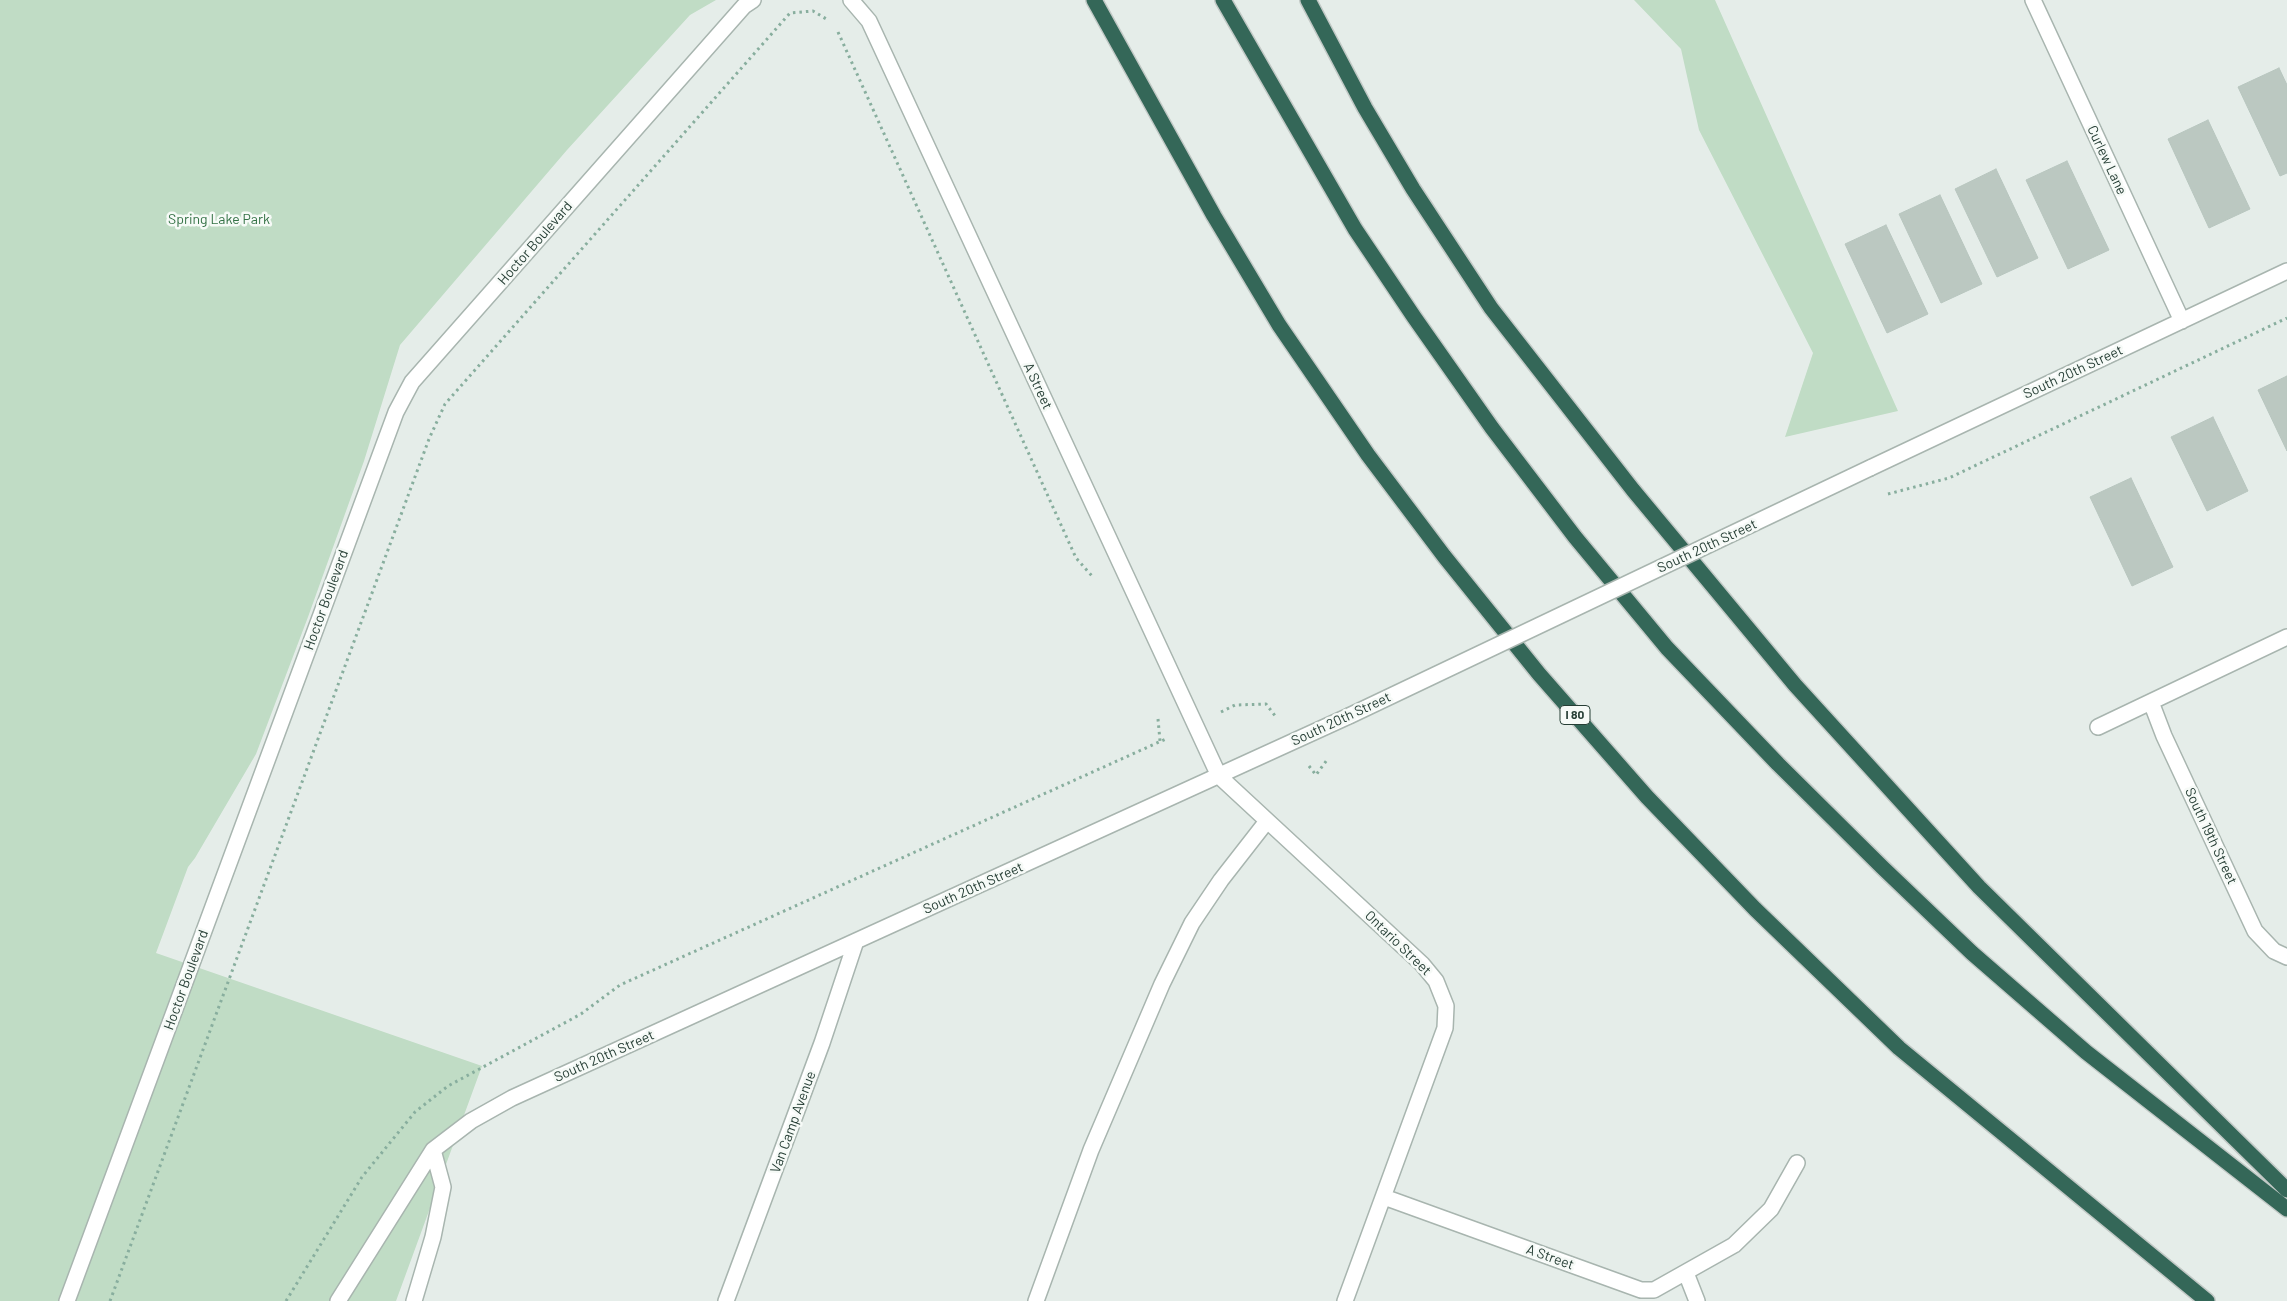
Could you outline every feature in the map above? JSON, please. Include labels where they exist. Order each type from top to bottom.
[{"type":"highway","name":"I 80","points":[[1094,0],[1214,216],[1279,325],[1368,455],[1444,556],[1539,674],[1647,797],[1748,902],[1899,1048],[2207,1301]]},
{"type":"highway","points":[[1223,0],[1350,220],[1414,318],[1492,428],[1575,537],[1667,648],[1778,764],[1882,868],[1972,953],[2086,1052],[2287,1209]]},
{"type":"highway","points":[[1308,0],[1365,108],[1413,189],[1491,308],[1633,490],[1796,685],[1979,887],[2287,1190]]},
{"type":"street","name":"Hoctor Boulevard","points":[[67,1301],[396,412],[412,382],[744,6],[753,0]]},
{"type":"street","name":"A Street","points":[[852,0],[869,21],[1219,776]]},
{"type":"street","name":"Curlew Lane","points":[[2032,0],[2182,321]]},
{"type":"street","name":"South 20th Street","points":[[338,1301],[433,1150],[471,1121],[512,1098],[1349,716],[2287,272]]},
{"type":"street","points":[[2098,726],[2287,637]]},
{"type":"street","name":"South 19th Street","points":[[2151,702],[2164,736],[2255,932],[2274,951],[2287,957]]},
{"type":"street","name":"Ontario Street","points":[[1219,776],[1422,964],[1436,981],[1446,1006],[1445,1028],[1345,1301]]},
{"type":"street","points":[[1036,1301],[1091,1150],[1162,984],[1192,923],[1221,880],[1267,822]]},
{"type":"street","name":"Van Camp Avenue","points":[[726,1301],[822,1043],[856,941]]},
{"type":"street","points":[[414,1301],[433,1237],[443,1187],[433,1150]]},
{"type":"street","name":"A Street","points":[[1384,1197],[1641,1290],[1654,1290],[1734,1245],[1771,1209],[1797,1163]]},
{"type":"street","points":[[1686,1273],[1697,1301]]},
{"type":"path","points":[[110,1301],[429,439],[445,404],[790,13],[813,11],[833,23],[1076,558],[1095,580]]},
{"type":"path","points":[[1880,496],[1949,478],[2287,318]]},
{"type":"path","points":[[286,1301],[362,1177],[415,1112],[448,1086],[580,1014],[620,986],[1196,725],[1235,705],[1266,704],[1294,741],[1316,775]]},
{"type":"path","points":[[1158,716],[1160,741]]},
{"type":"green space","name":"Spring Lake Park","points":[[0,0],[716,0],[690,15],[567,150],[400,345],[364,461],[256,754],[188,867],[156,953],[482,1066],[396,1301],[0,1301]]},
{"type":"green space","points":[[1634,0],[1715,0],[1898,411],[1785,437],[1813,353],[1699,130],[1681,49]]},
{"type":"building","points":[[2279,68],[2287,85],[2287,173],[2280,176],[2238,87]]},
{"type":"building","points":[[2208,120],[2250,209],[2209,228],[2168,139]]},
{"type":"building","points":[[2067,161],[2109,250],[2068,269],[2026,180]]},
{"type":"building","points":[[1996,169],[2038,258],[1997,277],[1955,189]]},
{"type":"building","points":[[1940,195],[1982,284],[1941,303],[1899,214]]},
{"type":"building","points":[[1886,225],[1928,314],[1887,333],[1845,244]]},
{"type":"building","points":[[2287,376],[2287,451],[2258,390]]},
{"type":"building","points":[[2213,417],[2248,491],[2207,511],[2171,437]]},
{"type":"building","points":[[2131,478],[2173,567],[2132,586],[2090,497]]}]
